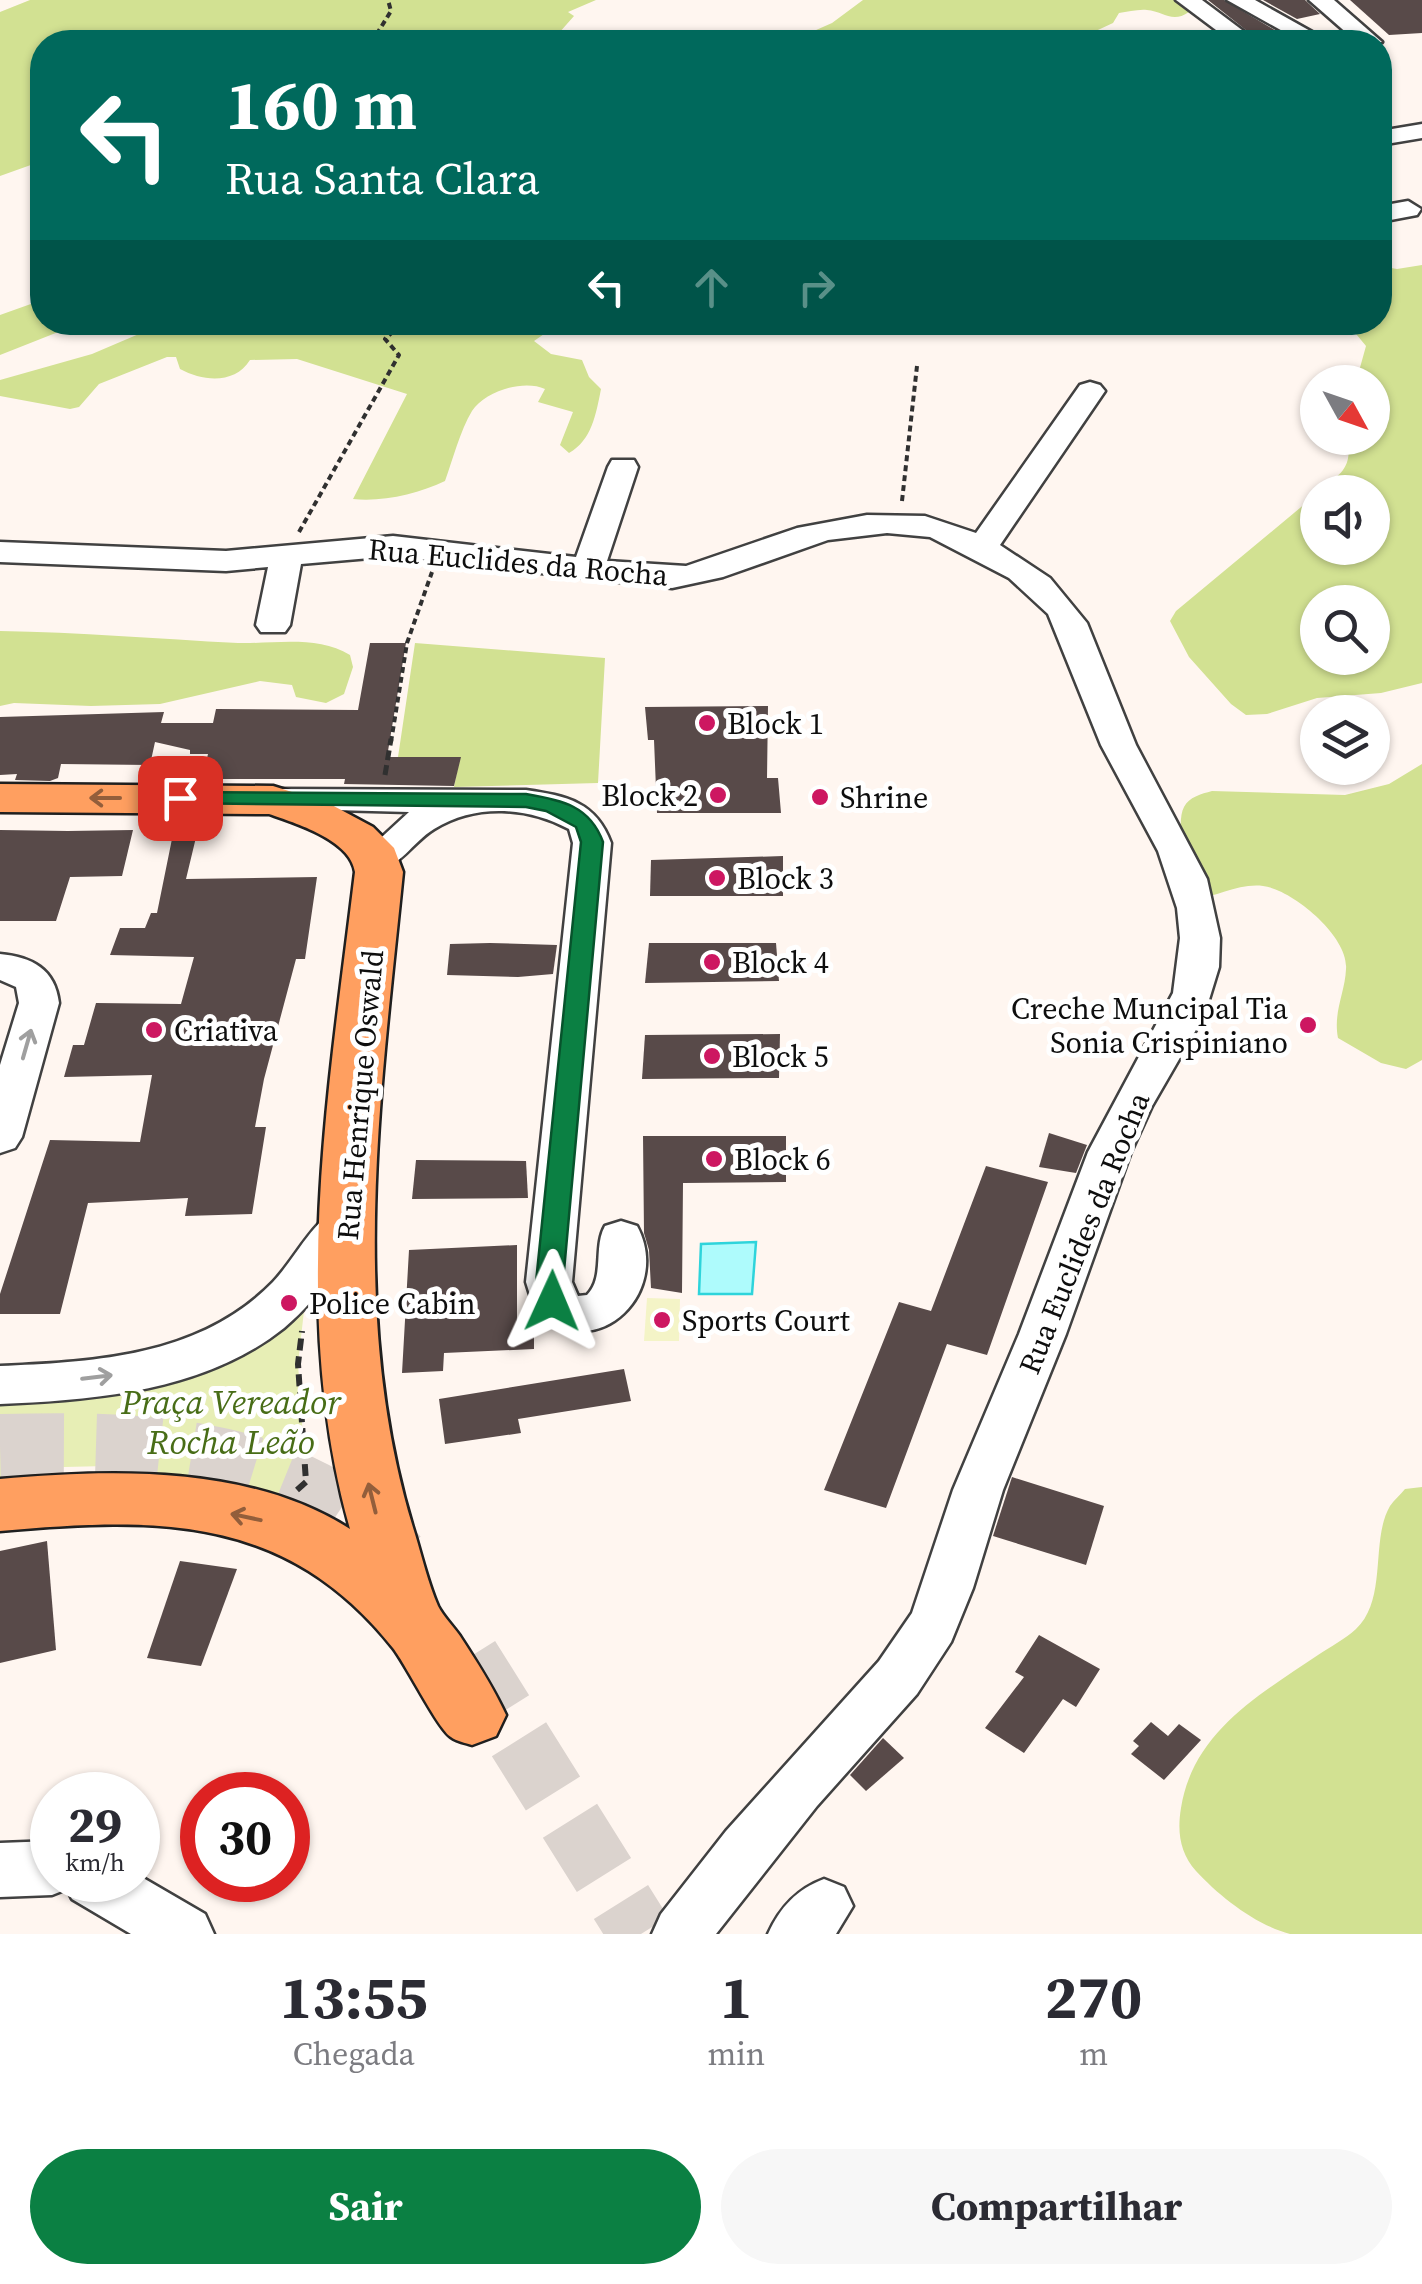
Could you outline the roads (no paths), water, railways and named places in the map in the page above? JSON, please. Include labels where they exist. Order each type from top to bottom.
[{"type":"main road","points":[[0,798],[273,800],[333,824],[366,845],[377,859]]},
{"type":"main road","name":"Rua Henrique Oswald","points":[[377,859],[379,872],[346,1222],[355,1413],[378,1522],[412,1624]]},
{"type":"main road","points":[[0,1505],[60,1498],[129,1498],[260,1520],[329,1548],[355,1564],[412,1624],[472,1715]]},
{"type":"street","points":[[1187,0],[1229,30]]},
{"type":"street","points":[[1238,0],[1295,30]]},
{"type":"street","points":[[1320,0],[1356,30]]},
{"type":"street","points":[[1392,112],[1422,114]]},
{"type":"street","points":[[1392,136],[1422,132]]},
{"type":"street","points":[[1392,212],[1408,209]]},
{"type":"street","points":[[979,546],[995,533],[1090,391]]},
{"type":"street","points":[[588,569],[622,468]]},
{"type":"street","name":"Rua Euclides da Rocha","points":[[0,552],[226,562],[370,546],[672,578],[717,571],[788,540],[900,524],[942,530],[979,546],[1052,598],[1070,624],[1122,755],[1170,835],[1188,879],[1200,939],[1196,995],[1120,1128],[1027,1376],[978,1492],[940,1615],[887,1692],[812,1771],[682,1934]]},
{"type":"street","points":[[273,625],[286,556]]},
{"type":"street","points":[[377,859],[420,822],[472,799]]},
{"type":"street","points":[[273,800],[472,799],[552,805],[575,814],[590,832],[550,1282],[552,1301],[571,1313],[589,1314],[604,1308],[615,1296],[621,1238]]},
{"type":"street","points":[[0,967],[28,974],[38,986],[39,1003],[0,1137]]},
{"type":"street","points":[[0,1386],[108,1376],[161,1365],[232,1337],[264,1318],[285,1298],[346,1222]]},
{"type":"street","points":[[0,1870],[30,1869]]},
{"type":"street","points":[[130,1902],[186,1934]]},
{"type":"water","points":[[756,1242],[752,1294],[699,1294],[701,1244]]},
{"type":"tunnel","points":[[0,1446],[141,1448],[234,1463],[279,1477],[321,1497],[360,1523],[399,1560]]},
{"type":"tunnel","points":[[468,1658],[641,1934]]},
{"type":"place","name":"Block 1","points":[[707,723]]},
{"type":"place","name":"Block 2","points":[[718,795]]},
{"type":"place","name":"Shrine","points":[[820,797]]},
{"type":"place","name":"Block 3","points":[[717,878]]},
{"type":"place","name":"Block 4","points":[[712,962]]},
{"type":"place","name":"Creche Muncipal Tia Sonia Crispiniano","points":[[1308,1025]]},
{"type":"place","name":"Criativa","points":[[154,1030]]},
{"type":"place","name":"Block 5","points":[[712,1056]]},
{"type":"place","name":"Block 6","points":[[714,1159]]},
{"type":"place","name":"Police Cabin","points":[[289,1303]]},
{"type":"place","name":"Sports Court","points":[[662,1320]]},
{"type":"park label","name":"Praça Vereador Rocha Leão","points":[[231,1422]]}]
